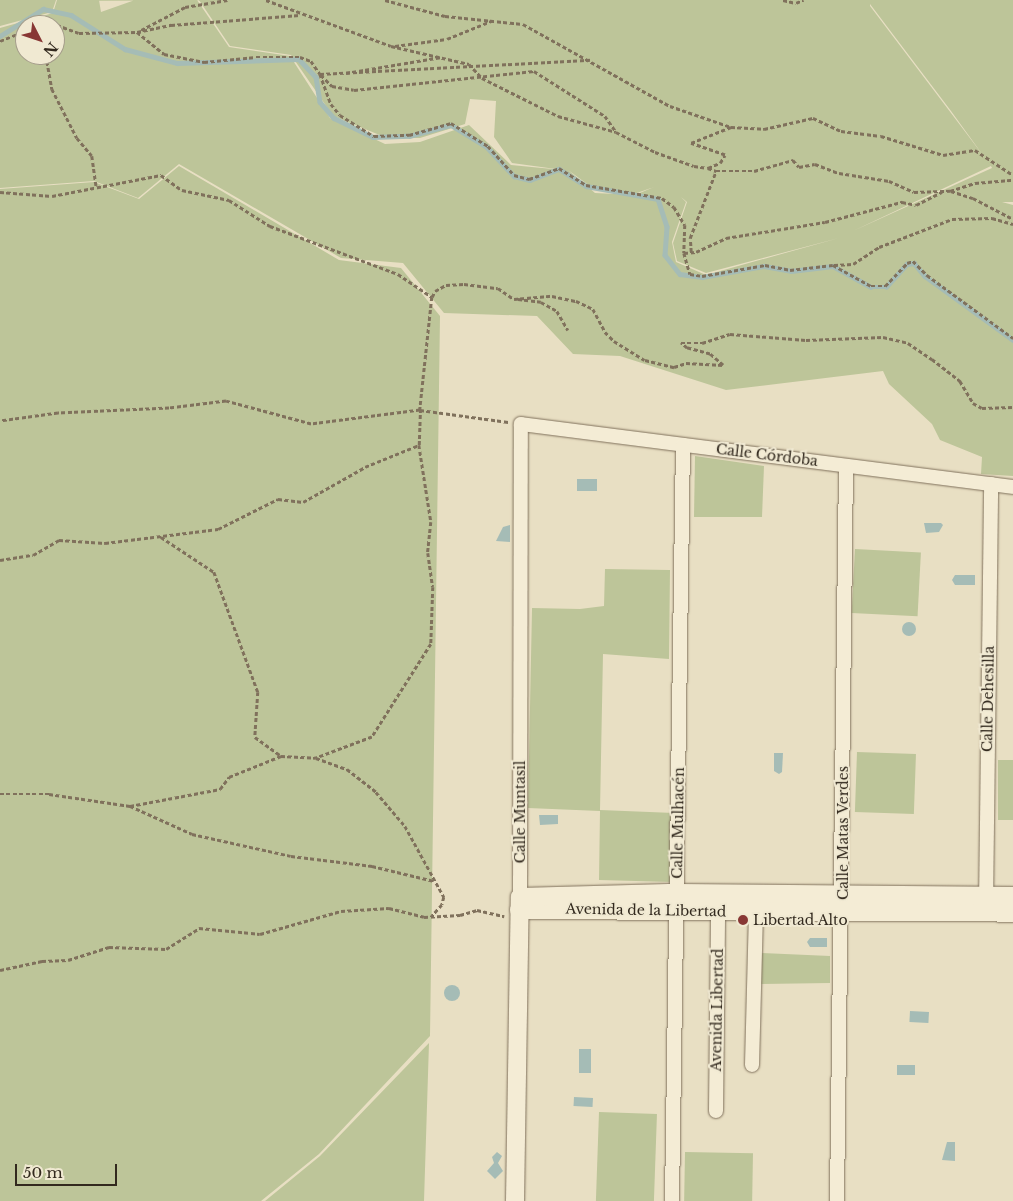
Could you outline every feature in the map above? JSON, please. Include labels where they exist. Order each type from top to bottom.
[{"type":"street","name":"Calle Córdoba","points":[[521,424],[1013,487]]},
{"type":"street","name":"Calle Muntasil","points":[[515,1201],[520,908],[521,424]]},
{"type":"street","name":"Calle Mulhacén","points":[[672,1201],[683,445]]},
{"type":"street","name":"Calle Matas Verdes","points":[[837,1201],[843,894],[846,466]]},
{"type":"street","name":"Calle Dehesilla","points":[[986,905],[991,484]]},
{"type":"street","name":"Avenida de la Libertad","points":[[520,908],[843,894],[986,905],[1013,913]]},
{"type":"street","name":"Avenida de la Libertad","points":[[677,902],[718,910],[842,912],[986,905],[1011,899]]},
{"type":"street","name":"Avenida Libertad","points":[[716,1110],[718,910]]},
{"type":"street","points":[[752,1065],[756,911]]},
{"type":"path","points":[[138,32],[185,7],[227,0]]},
{"type":"path","points":[[266,0],[300,15],[391,46],[469,64],[482,78],[558,116],[616,132],[655,152],[716,171],[754,171],[793,160],[799,167],[815,164],[839,173],[889,181],[914,192],[950,191],[974,198],[1013,219]]},
{"type":"path","points":[[385,0],[445,16],[523,24],[591,60],[670,106],[731,127],[764,129],[813,118],[841,130],[881,136],[943,155],[975,150],[1013,175]]},
{"type":"path","points":[[782,0],[796,3],[803,0]]},
{"type":"path","points":[[65,30],[79,33],[138,32],[171,25],[300,15]]},
{"type":"path","points":[[391,46],[447,39],[491,21]]},
{"type":"path","points":[[138,32],[164,54],[204,62],[256,57],[300,57],[311,61],[332,86],[354,90],[482,78],[534,71],[540,73],[605,116],[616,132]]},
{"type":"path","points":[[0,41],[15,35]]},
{"type":"path","points":[[340,74],[386,64],[442,57]]},
{"type":"path","points":[[320,74],[396,73],[469,64],[591,60]]},
{"type":"path","points":[[48,65],[52,89],[77,138],[92,156],[96,186]]},
{"type":"path","points":[[320,74],[331,104],[340,115],[374,136],[409,135],[450,123],[488,146],[514,175],[529,179],[559,168],[586,185],[662,198],[674,207],[685,226],[684,253],[690,274],[702,276],[765,265],[790,270],[853,264],[879,247],[952,218],[992,218],[1013,224]]},
{"type":"path","points":[[708,168],[720,163],[725,155],[691,143],[731,127]]},
{"type":"path","points":[[690,252],[690,238],[716,171]]},
{"type":"path","points":[[0,192],[52,196],[161,175],[182,190],[229,200],[270,226],[398,274],[432,297]]},
{"type":"path","points":[[950,191],[975,183],[1013,180]]},
{"type":"path","points":[[684,253],[726,238],[825,222],[902,202],[916,204],[943,191]]},
{"type":"path","points":[[833,265],[871,286],[885,286],[907,262],[914,262],[927,276],[1013,338]]},
{"type":"path","points":[[316,758],[372,737],[431,644],[433,587],[428,553],[431,522],[419,445],[420,410],[432,297],[435,291],[446,285],[464,284],[498,288],[514,299],[541,302],[557,311],[568,330]]},
{"type":"path","points":[[514,299],[552,296],[576,301],[593,309],[604,332],[614,341],[644,360],[674,367],[686,363],[723,365],[710,354],[687,348],[681,343],[702,343],[730,334],[806,340],[883,336],[908,343],[932,358],[960,381],[973,403],[982,408],[1013,407]]},
{"type":"path","points":[[0,421],[58,413],[170,408],[226,401],[311,424],[420,410],[521,424]]},
{"type":"path","points":[[0,560],[34,555],[59,540],[105,543],[218,529],[278,499],[303,502],[365,467],[419,445]]},
{"type":"path","points":[[160,536],[214,572],[258,692],[255,736],[281,756]]},
{"type":"path","points":[[130,806],[220,789],[229,777],[281,756],[316,758],[347,768],[376,792],[405,826],[444,897],[442,906],[432,916]]},
{"type":"path","points":[[0,794],[49,794],[130,806],[192,834],[291,856],[372,866],[435,881]]},
{"type":"path","points":[[0,970],[37,962],[68,960],[109,948],[166,949],[199,928],[260,934],[341,911],[370,908],[432,916],[460,916],[477,910],[483,914],[520,908]]},
{"type":"green space","points":[[0,0],[56,0],[52,12],[41,15],[15,15],[15,22],[0,26]]},
{"type":"green space","points":[[57,0],[99,0],[101,12],[135,0],[197,0],[229,47],[290,56],[330,118],[385,144],[420,142],[469,125],[511,165],[563,170],[512,163],[494,137],[496,101],[470,99],[465,124],[420,138],[387,138],[333,116],[291,55],[230,46],[199,0],[1013,0],[1013,202],[1002,202],[1013,205],[1013,476],[981,474],[982,457],[940,440],[932,424],[889,384],[883,371],[726,390],[620,356],[573,354],[537,316],[444,313],[403,263],[341,258],[179,164],[138,198],[94,181],[0,188],[0,28],[15,24],[15,65],[65,65],[65,15],[46,15],[53,13]],"holes":[[[870,4],[951,111],[985,158],[870,6]],[[991,166],[992,168],[853,231]],[[568,170],[594,189],[634,194],[654,187],[635,195],[595,193]],[[681,197],[687,202],[673,243],[677,261],[706,273],[839,238],[706,275],[676,262],[672,242],[686,202]]]},
{"type":"green space","points":[[179,166],[339,260],[401,268],[440,316],[430,1036],[319,1154],[261,1201],[0,1201],[0,189],[94,182],[139,199]]},
{"type":"green space","points":[[695,456],[764,466],[762,517],[694,517]]},
{"type":"green space","points":[[855,549],[921,552],[918,616],[852,613]]},
{"type":"green space","points":[[605,569],[670,570],[669,659],[603,654],[600,810],[674,813],[673,882],[599,880],[600,811],[528,808],[532,608],[580,609],[604,606]]},
{"type":"green space","points":[[857,752],[916,754],[914,814],[855,812]]},
{"type":"green space","points":[[998,760],[1013,760],[1013,820],[998,820]]},
{"type":"green space","points":[[760,953],[830,956],[830,983],[758,984]]},
{"type":"green space","points":[[429,1043],[424,1201],[265,1201],[320,1156]]},
{"type":"green space","points":[[599,1112],[657,1114],[654,1201],[596,1201]]},
{"type":"green space","points":[[685,1152],[753,1153],[752,1201],[684,1201]]},
{"type":"water","points":[[577,479],[597,479],[597,491],[577,491]]},
{"type":"water","points":[[924,523],[941,523],[943,525],[939,532],[926,533]]},
{"type":"water","points":[[510,525],[510,542],[496,541],[503,527]]},
{"type":"water","points":[[955,575],[975,575],[975,585],[955,585],[952,580]]},
{"type":"water","points":[[906,622],[912,622],[916,629],[912,636],[906,636],[902,632],[902,626]]},
{"type":"water","points":[[774,753],[783,753],[782,772],[779,774],[774,771]]},
{"type":"water","points":[[539,815],[558,815],[558,824],[540,825]]},
{"type":"water","points":[[810,938],[827,938],[827,947],[810,947],[807,942]]},
{"type":"water","points":[[452,985],[460,993],[452,1001],[444,993]]},
{"type":"water","points":[[910,1011],[929,1012],[928,1023],[909,1022]]},
{"type":"water","points":[[579,1049],[591,1049],[591,1073],[579,1073]]},
{"type":"water","points":[[897,1065],[915,1065],[915,1075],[897,1075]]},
{"type":"water","points":[[574,1097],[593,1098],[593,1107],[574,1106]]},
{"type":"water","points":[[947,1142],[955,1142],[955,1161],[942,1160]]},
{"type":"water","points":[[497,1152],[502,1156],[498,1163],[503,1171],[495,1179],[487,1171],[494,1163],[492,1157]]},
{"type":"waterway","points":[[0,36],[43,9],[71,15],[125,49],[177,63],[299,59],[316,77],[320,102],[334,118],[373,137],[409,136],[451,125],[487,147],[514,176],[530,180],[559,169],[586,186],[658,199],[667,227],[665,255],[680,274],[702,277],[764,266],[791,271],[833,266],[871,287],[886,287],[907,264],[914,263],[925,276],[1013,340]]},
{"type":"place","name":"Libertad Alto","points":[[743,920]]}]
